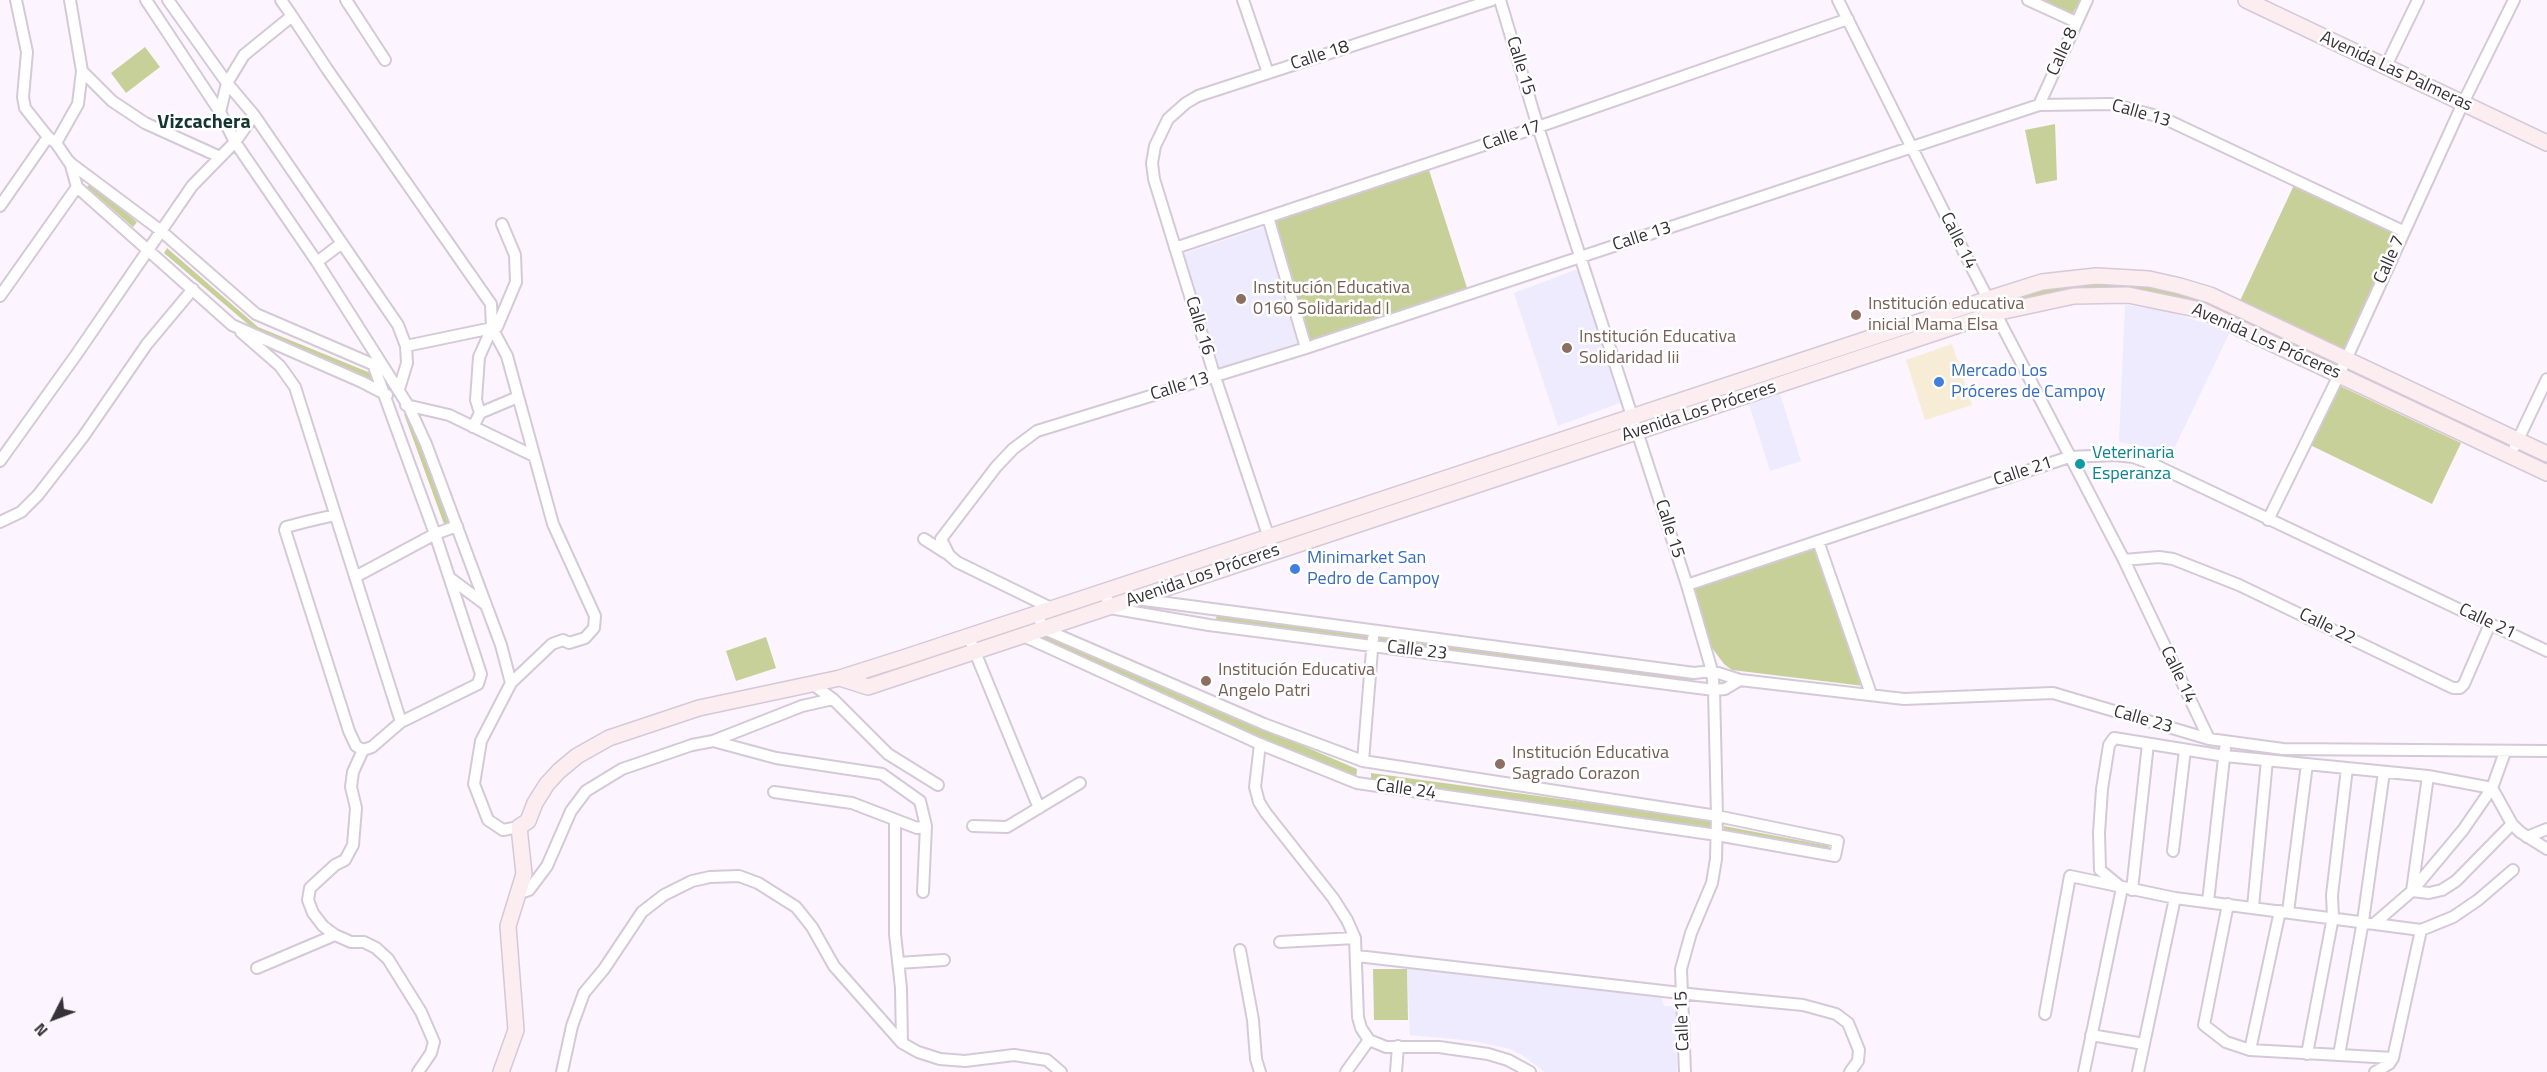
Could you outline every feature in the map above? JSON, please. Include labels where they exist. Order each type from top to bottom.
[{"type":"main road","name":"Avenida Las Palmeras","points":[[2246,0],[2266,4],[2385,68],[2545,137]]},
{"type":"main road","name":"Avenida Los Próceres","points":[[519,827],[528,821],[546,784],[559,771],[577,756],[609,738],[699,708],[840,678],[1631,415],[2042,282],[2096,276],[2149,279],[2210,295],[2547,454]]},
{"type":"main road","name":"Avenida Los Próceres","points":[[840,678],[868,687],[1995,313],[2074,296],[2128,295],[2178,304],[2224,319],[2547,473]]},
{"type":"main road","points":[[501,1072],[516,1030],[508,926],[524,874],[519,827]]},
{"type":"street","points":[[16,0],[27,52],[23,97],[26,108],[69,162],[160,230],[256,314],[387,370]]},
{"type":"street","points":[[0,206],[78,104],[82,71],[70,0]]},
{"type":"street","points":[[146,0],[409,407],[487,605],[511,683]]},
{"type":"street","points":[[168,0],[227,83],[254,115],[398,325],[406,346],[407,363],[399,390]]},
{"type":"street","points":[[281,0],[491,304],[492,328],[507,356],[553,524],[595,616],[594,628],[585,638],[575,642],[569,643],[563,640],[552,644],[511,683],[481,741],[474,784],[488,820],[503,830],[519,827]]},
{"type":"street","points":[[346,0],[385,60]]},
{"type":"street","points":[[1243,0],[1268,73]]},
{"type":"street","name":"Calle 18","points":[[1161,132],[1168,119],[1186,102],[1198,96],[1492,0]]},
{"type":"street","name":"Calle 15","points":[[1500,0],[1538,127],[1687,585],[1712,671],[1717,835],[1712,883],[1684,955],[1682,993],[1685,1072]]},
{"type":"street","name":"Calle 14","points":[[1838,0],[1995,313],[2124,560],[2209,739]]},
{"type":"street","points":[[2028,0],[2076,22]]},
{"type":"street","name":"Calle 8","points":[[2039,105],[2087,0]]},
{"type":"street","points":[[2385,68],[2418,0]]},
{"type":"street","name":"Calle 7","points":[[2268,520],[2339,375],[2403,231],[2514,0]]},
{"type":"street","points":[[220,112],[227,83],[244,55],[292,16]]},
{"type":"street","name":"Calle 17","points":[[1175,248],[1538,127],[1848,19]]},
{"type":"street","points":[[82,71],[112,101],[145,123],[220,157]]},
{"type":"street","name":"Calle 13","points":[[953,558],[941,539],[996,467],[1013,449],[1037,431],[1306,348],[2039,105],[2111,104],[2161,117],[2403,231]]},
{"type":"street","points":[[0,461],[192,186],[236,142],[254,115]]},
{"type":"street","name":"Calle 16","points":[[1161,132],[1152,163],[1154,179],[1215,377],[1274,553]]},
{"type":"street","points":[[69,162],[77,187],[280,366],[295,387],[401,722]]},
{"type":"street","points":[[0,296],[77,187]]},
{"type":"street","points":[[1268,217],[1306,348]]},
{"type":"street","points":[[406,346],[497,327],[516,282],[515,255],[502,224]]},
{"type":"street","points":[[317,262],[342,243]]},
{"type":"street","points":[[0,522],[21,512],[38,495],[83,437],[147,344],[193,289]]},
{"type":"street","points":[[232,325],[362,382],[409,407],[449,415],[534,456]]},
{"type":"street","points":[[480,412],[476,400],[479,357],[492,328]]},
{"type":"street","points":[[373,364],[435,534],[481,674],[478,684],[401,722],[372,747],[363,750],[353,772],[351,787],[356,808],[353,845],[345,860],[335,865],[310,888],[308,900],[322,926],[351,942],[364,942],[376,948],[388,959],[421,1012],[434,1041],[431,1053],[418,1072]]},
{"type":"street","points":[[2511,455],[2547,379]]},
{"type":"street","points":[[473,427],[480,412],[518,397]]},
{"type":"street","name":"Calle 21","points":[[1687,585],[2069,457],[2094,454],[2133,457],[2547,651]]},
{"type":"street","points":[[335,515],[286,527],[285,530],[349,731],[356,746],[363,750]]},
{"type":"street","points":[[355,577],[435,534],[457,526]]},
{"type":"street","points":[[924,539],[953,558],[1051,608]]},
{"type":"street","points":[[1818,541],[1871,694]]},
{"type":"street","name":"Calle 22","points":[[2124,560],[2159,557],[2173,559],[2239,585],[2453,688],[2460,688],[2464,684],[2490,624]]},
{"type":"street","points":[[450,578],[487,605]]},
{"type":"street","points":[[1131,581],[1137,599]]},
{"type":"street","points":[[1104,590],[1110,608]]},
{"type":"street","name":"Calle 23","points":[[1137,599],[1694,672],[1712,671],[1740,680],[1904,699],[2053,693],[2209,739],[2283,749],[2547,751]]},
{"type":"street","name":"Calle 23","points":[[1110,608],[1209,625],[1714,690],[1725,689],[1740,680]]},
{"type":"street","points":[[1035,613],[1044,629]]},
{"type":"street","points":[[1014,620],[1022,637]]},
{"type":"street","name":"Calle 24","points":[[1022,637],[1260,744],[1357,783],[1717,835],[1835,856],[1838,841],[1717,816],[1363,761],[1264,724],[1044,629]]},
{"type":"street","points":[[1363,761],[1373,629]]},
{"type":"street","points":[[968,635],[1039,808]]},
{"type":"street","points":[[812,684],[833,699],[888,754],[938,785]]},
{"type":"street","points":[[517,894],[529,890],[547,866],[570,812],[586,791],[622,769],[692,745],[713,741],[802,706],[833,699]]},
{"type":"street","points":[[2127,889],[2100,870],[2101,811],[2109,745],[2114,738],[2225,756],[2428,776],[2492,788]]},
{"type":"street","points":[[713,741],[776,758],[882,774],[920,801],[926,826],[923,892]]},
{"type":"street","points":[[2208,902],[2226,742]]},
{"type":"street","points":[[1260,744],[1255,787],[1259,802],[1333,898],[1347,920],[1354,938],[1357,956],[1358,1017],[1361,1028],[1369,1040],[1386,1047],[1439,1047],[1488,1054],[1508,1060],[1530,1072]]},
{"type":"street","points":[[2084,1072],[2127,889],[2148,744]]},
{"type":"street","points":[[2173,851],[2185,750]]},
{"type":"street","points":[[2369,922],[2412,891],[2463,830],[2492,788],[2505,752]]},
{"type":"street","points":[[2253,908],[2267,760]]},
{"type":"street","points":[[2250,1050],[2284,911],[2307,764]]},
{"type":"street","points":[[2307,1054],[2333,917],[2332,895],[2347,768]]},
{"type":"street","points":[[2339,1055],[2369,922],[2384,772]]},
{"type":"street","points":[[2412,891],[2428,776]]},
{"type":"street","points":[[974,826],[1007,827],[1080,783]]},
{"type":"street","points":[[2492,788],[2512,824],[2527,837],[2547,849]]},
{"type":"street","points":[[774,792],[852,803],[917,828],[926,826]]},
{"type":"street","points":[[896,820],[895,934],[902,1043]]},
{"type":"street","points":[[2412,891],[2429,893],[2442,890],[2456,881],[2512,824]]},
{"type":"street","points":[[2527,837],[2547,829]]},
{"type":"street","points":[[2045,1014],[2070,876],[2175,898],[2421,930],[2453,917],[2478,900],[2513,870]]},
{"type":"street","points":[[562,1072],[572,1026],[584,993],[604,969],[642,912],[664,895],[692,881],[710,877],[739,876],[758,883],[796,907],[812,927],[834,966],[902,1043],[918,1052],[940,1059],[965,1061],[1014,1056],[1047,1060],[1061,1072]]},
{"type":"street","points":[[2138,1072],[2175,898]]},
{"type":"street","points":[[2228,904],[2204,1025],[2226,1042],[2250,1050],[2393,1058]]},
{"type":"street","points":[[2375,1072],[2384,1068],[2393,1058],[2421,930]]},
{"type":"street","points":[[258,968],[335,935]]},
{"type":"street","points":[[1280,942],[1354,938]]},
{"type":"street","points":[[1240,950],[1253,1020],[1256,1059],[1260,1072]]},
{"type":"street","points":[[1357,956],[1803,1005],[1836,1014],[1848,1023],[1858,1050],[1858,1061],[1850,1072]]},
{"type":"street","points":[[898,963],[944,960]]},
{"type":"street","points":[[2091,1035],[2144,1044]]},
{"type":"street","points":[[1346,1072],[1369,1040]]},
{"type":"street","points":[[1396,1072],[1398,1046]]},
{"type":"shaded area","name":"Institución Educativa 0160 Solidaridad I","points":[[1264,227],[1297,343],[1220,368],[1183,254]]},
{"type":"shaded area","name":"Institución Educativa Solidaridad Iii","points":[[1578,269],[1620,403],[1558,426],[1514,293]]},
{"type":"shaded area","points":[[2125,305],[2163,310],[2208,324],[2229,334],[2170,457],[2141,446],[2119,442]]},
{"type":"shaded area","name":"Mercado Los Próceres de Campoy","points":[[1952,344],[1972,405],[1925,420],[1906,360]]},
{"type":"shaded area","points":[[1780,394],[1801,461],[1770,471],[1749,404]]},
{"type":"shaded area","points":[[1407,968],[1660,992],[1664,1006],[1671,1006],[1676,1011],[1677,1072],[1545,1072],[1510,1049],[1474,1041],[1410,1035]]},
{"type":"green space","points":[[2041,0],[2080,0],[2072,15]]},
{"type":"green space","points":[[145,47],[160,67],[126,93],[111,73]]},
{"type":"green space","points":[[2055,124],[2057,180],[2036,184],[2025,130]]},
{"type":"green space","points":[[1428,167],[1468,291],[1310,344],[1273,220]]},
{"type":"green space","points":[[91,183],[137,222],[133,227],[87,187]]},
{"type":"green space","points":[[2294,185],[2396,235],[2343,354],[2239,303]]},
{"type":"green space","points":[[167,248],[258,327],[373,374],[376,382],[256,331],[164,253]]},
{"type":"green space","points":[[2070,282],[2137,282],[2209,299],[2340,362],[2338,368],[2161,297],[1997,306],[1997,298]]},
{"type":"green space","points":[[2355,368],[2504,439],[2501,446],[2351,375]]},
{"type":"green space","points":[[2338,385],[2461,443],[2432,504],[2310,445]]},
{"type":"green space","points":[[404,414],[412,417],[452,521],[444,524]]},
{"type":"green space","points":[[1816,545],[1864,686],[1732,670],[1724,664],[1709,644],[1691,589]]},
{"type":"green space","points":[[1217,611],[1369,631],[1369,639],[1216,620]]},
{"type":"green space","points":[[1377,632],[1694,677],[1691,683],[1377,642]]},
{"type":"green space","points":[[1047,636],[1357,769],[1356,779],[1036,645],[1040,638]]},
{"type":"green space","points":[[766,637],[776,668],[736,681],[726,651]]},
{"type":"green space","points":[[1371,773],[1713,820],[1712,830],[1371,782]]},
{"type":"green space","points":[[1724,826],[1829,846],[1828,853],[1723,833]]},
{"type":"green space","points":[[1373,969],[1407,969],[1408,1020],[1374,1020]]},
{"type":"place","name":"Institución Educativa 0160 Solidaridad I","points":[[1241,299]]},
{"type":"place","name":"Institución educativa inicial Mama Elsa","points":[[1856,315]]},
{"type":"place","name":"Institución Educativa Solidaridad Iii","points":[[1567,348]]},
{"type":"place","name":"Mercado Los Próceres de Campoy","points":[[1939,382]]},
{"type":"place","name":"Veterinaria Esperanza","points":[[2080,464]]},
{"type":"place","name":"Minimarket San Pedro de Campoy","points":[[1295,569]]},
{"type":"place","name":"Institución Educativa Angelo Patri","points":[[1206,681]]},
{"type":"place","name":"Institución Educativa Sagrado Corazon","points":[[1500,764]]},
{"type":"district","name":"Vizcachera","points":[[204,123]]}]
